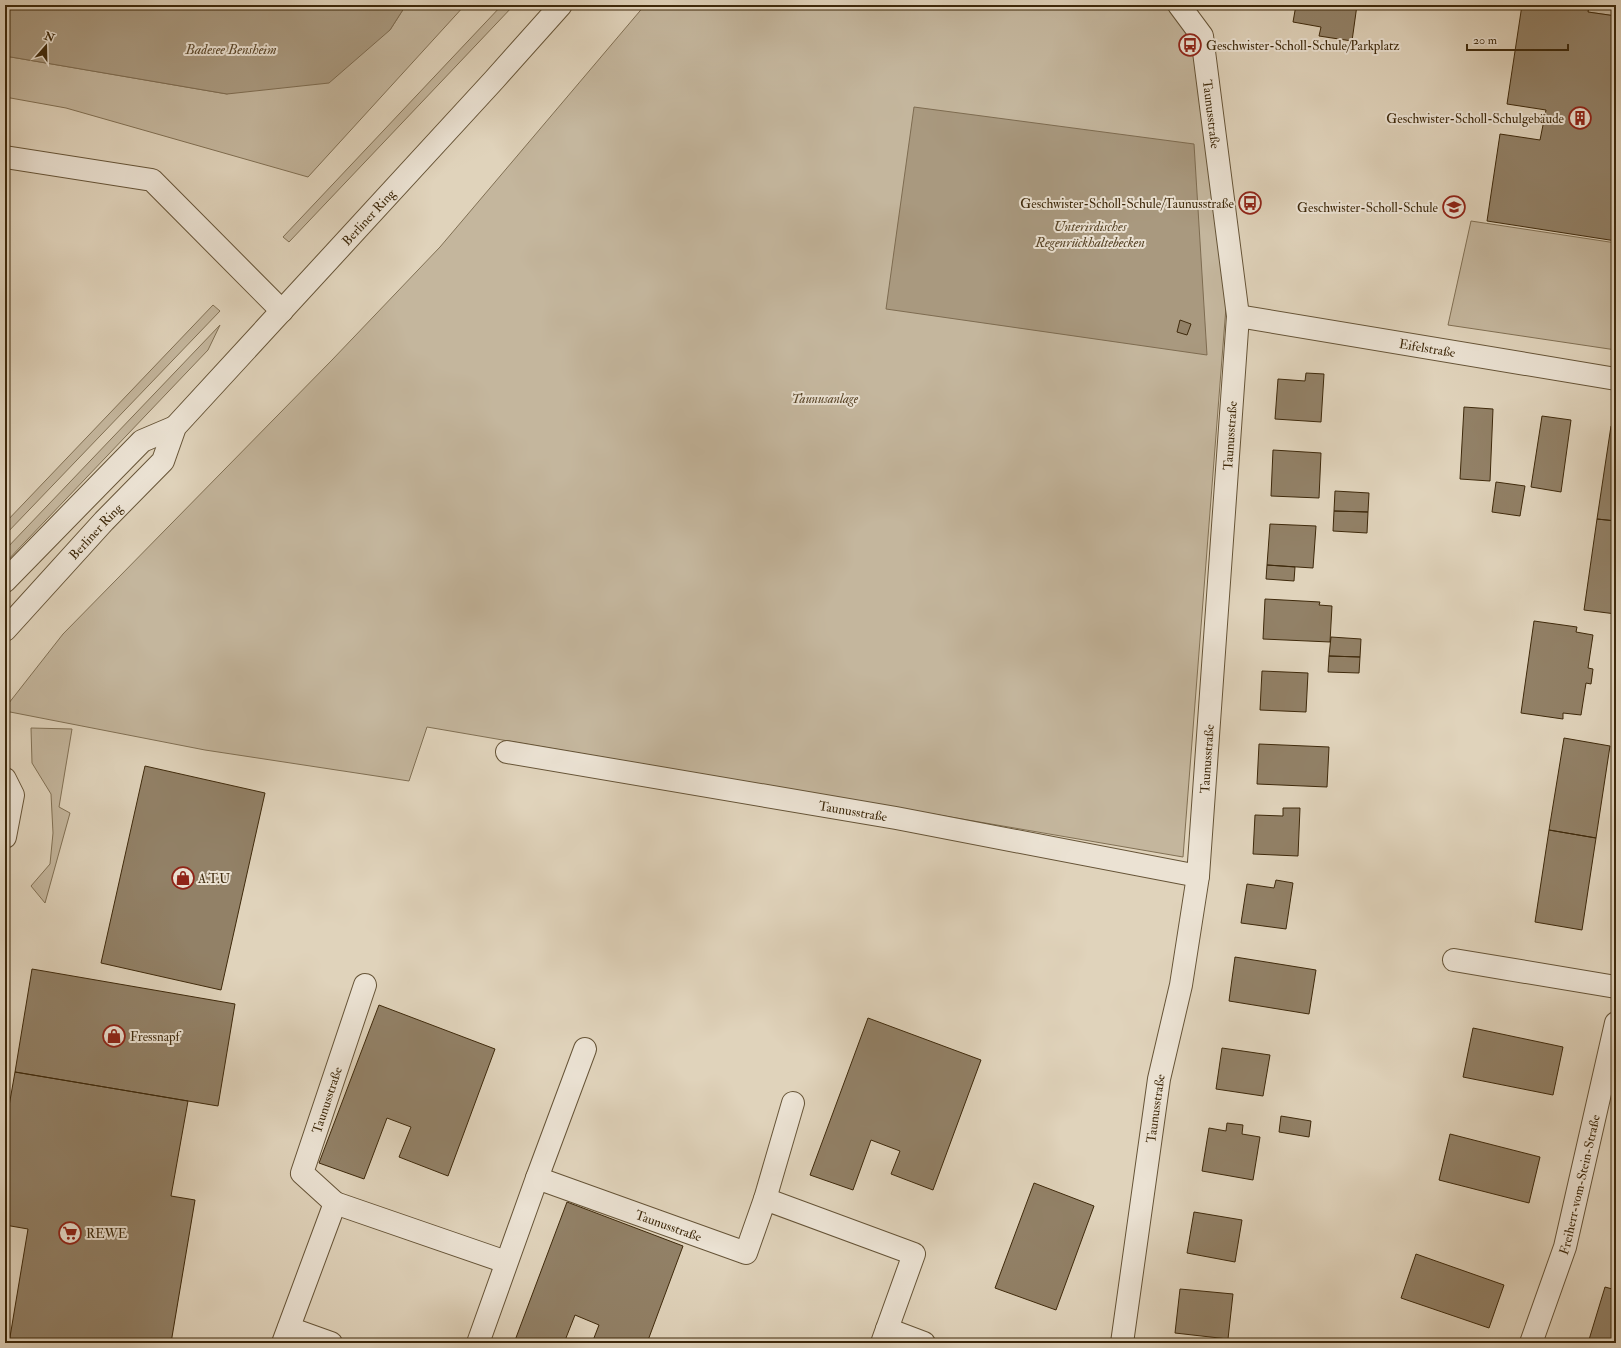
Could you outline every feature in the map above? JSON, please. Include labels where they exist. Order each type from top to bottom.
[{"type":"street","name":"Berliner Ring","points":[[5,630],[104,521],[163,461],[175,427],[561,5]]},
{"type":"street","name":"Taunusstraße","points":[[1122,1343],[1159,1079],[1181,985],[1198,876],[1238,316],[1202,36],[1179,5]]},
{"type":"street","points":[[5,157],[152,180],[282,310]]},
{"type":"street","name":"Eifelstraße","points":[[1238,316],[1616,379]]},
{"type":"street","name":"Berliner Ring","points":[[5,581],[142,440],[175,427]]},
{"type":"street","name":"Taunusstraße","points":[[508,752],[896,818],[1198,876]]},
{"type":"street","points":[[5,779],[13,795],[6,827]]},
{"type":"street","points":[[1454,960],[1616,986]]},
{"type":"street","name":"Taunusstraße","points":[[365,984],[302,1173],[335,1203],[506,1262]]},
{"type":"street","name":"Freiherr-vom-Stein-Straße","points":[[1531,1343],[1565,1247],[1616,1023]]},
{"type":"street","points":[[478,1343],[506,1262],[585,1049]]},
{"type":"street","name":"Taunusstraße","points":[[537,1178],[746,1253],[765,1199],[793,1103]]},
{"type":"street","points":[[765,1199],[914,1254],[884,1336],[924,1343]]},
{"type":"street","points":[[331,1343],[286,1335],[335,1203]]},
{"type":"green space","points":[[406,5],[465,5],[308,177],[66,108],[5,97],[5,56],[227,94],[390,30]]},
{"type":"green space","points":[[502,5],[514,5],[289,242],[283,237]]},
{"type":"green space","name":"Taunusanlage","points":[[645,5],[1179,5],[1202,36],[1230,256],[1183,857],[427,727],[409,781],[205,750],[5,711],[5,708],[63,634],[332,360],[440,247]]},
{"type":"green space","points":[[1589,5],[1616,5],[1616,16],[1588,12]]},
{"type":"green space","points":[[1471,221],[1616,243],[1616,350],[1448,325]]},
{"type":"green space","points":[[213,305],[220,311],[5,535],[5,523]]},
{"type":"green space","points":[[220,325],[208,350],[5,563],[5,550]]},
{"type":"green space","points":[[31,728],[72,729],[59,807],[70,813],[45,903],[31,886],[50,864],[53,833],[51,794],[32,763]]},
{"type":"water","name":"Badesee Bensheim","points":[[5,5],[406,5],[390,30],[329,83],[227,94],[5,56]]},
{"type":"water","name":"Unterirdisches Regenrückhaltebecken","points":[[914,107],[1194,144],[1207,355],[886,309]]},
{"type":"building","points":[[1296,5],[1357,5],[1352,41],[1319,36],[1321,27],[1293,22]]},
{"type":"building","name":"Geschwister-Scholl-Schulgebäude","points":[[1522,5],[1589,5],[1588,12],[1616,16],[1616,241],[1487,221],[1500,134],[1540,140],[1546,110],[1507,104]]},
{"type":"building","points":[[1180,320],[1191,324],[1187,335],[1177,332]]},
{"type":"building","points":[[1306,373],[1324,374],[1321,422],[1275,419],[1278,379],[1305,381]]},
{"type":"building","points":[[1464,407],[1493,409],[1490,481],[1460,479]]},
{"type":"building","points":[[1542,416],[1571,420],[1561,492],[1531,487]]},
{"type":"building","points":[[1611,426],[1616,427],[1616,521],[1597,519]]},
{"type":"building","points":[[1273,450],[1321,453],[1319,498],[1271,496]]},
{"type":"building","points":[[1496,482],[1525,486],[1520,516],[1492,512]]},
{"type":"building","points":[[1335,491],[1369,493],[1368,512],[1334,511]]},
{"type":"building","points":[[1334,511],[1368,512],[1367,533],[1333,531]]},
{"type":"building","points":[[1597,519],[1616,521],[1616,614],[1584,610]]},
{"type":"building","points":[[1270,524],[1316,526],[1313,568],[1267,565]]},
{"type":"building","points":[[1267,565],[1295,567],[1294,581],[1266,579]]},
{"type":"building","points":[[1265,599],[1320,602],[1319,605],[1332,606],[1330,642],[1263,639]]},
{"type":"building","points":[[1534,621],[1577,627],[1576,632],[1593,635],[1588,668],[1593,669],[1591,684],[1586,683],[1581,715],[1563,713],[1563,719],[1521,713]]},
{"type":"building","points":[[1331,637],[1361,639],[1360,657],[1329,656]]},
{"type":"building","points":[[1329,656],[1360,657],[1359,673],[1328,672]]},
{"type":"building","points":[[1262,671],[1308,673],[1306,712],[1260,710]]},
{"type":"building","points":[[1564,738],[1610,746],[1596,838],[1549,830]]},
{"type":"building","points":[[1259,744],[1329,747],[1327,787],[1257,784]]},
{"type":"building","name":"A.T.U","points":[[145,766],[265,793],[221,990],[101,963]]},
{"type":"building","points":[[1283,808],[1300,808],[1298,856],[1253,854],[1255,815],[1283,816]]},
{"type":"building","points":[[1549,830],[1596,838],[1582,930],[1535,922]]},
{"type":"building","points":[[1276,880],[1293,883],[1286,929],[1241,923],[1247,884],[1274,888]]},
{"type":"building","points":[[1235,957],[1316,970],[1309,1014],[1229,1001]]},
{"type":"building","points":[[32,969],[235,1004],[218,1106],[15,1072]]},
{"type":"building","points":[[379,1005],[495,1049],[448,1176],[399,1157],[411,1127],[387,1118],[364,1179],[319,1163]]},
{"type":"building","points":[[868,1018],[981,1060],[933,1190],[891,1174],[900,1151],[871,1140],[853,1190],[810,1175]]},
{"type":"building","points":[[1473,1028],[1563,1047],[1553,1095],[1463,1077]]},
{"type":"building","points":[[1222,1048],[1270,1055],[1263,1096],[1216,1089]]},
{"type":"building","points":[[15,1072],[188,1101],[171,1196],[195,1200],[171,1343],[9,1343],[28,1229],[5,1225],[5,1129]]},
{"type":"building","points":[[1281,1116],[1311,1121],[1309,1137],[1279,1132]]},
{"type":"building","points":[[1227,1123],[1243,1125],[1242,1134],[1260,1137],[1253,1180],[1202,1171],[1209,1128],[1226,1131]]},
{"type":"building","points":[[1450,1134],[1540,1157],[1529,1203],[1439,1180]]},
{"type":"building","points":[[1034,1183],[1094,1206],[1056,1310],[995,1288]]},
{"type":"building","points":[[567,1202],[683,1246],[647,1343],[592,1343],[599,1325],[575,1315],[564,1343],[514,1343]]},
{"type":"building","points":[[1194,1212],[1242,1220],[1235,1262],[1187,1253]]},
{"type":"building","points":[[1416,1254],[1504,1285],[1489,1328],[1401,1298]]},
{"type":"building","points":[[1605,1287],[1616,1290],[1616,1343],[1588,1343]]},
{"type":"building","points":[[1180,1289],[1233,1294],[1228,1339],[1175,1333]]},
{"type":"place","name":"Geschwister-Scholl-Schule/Parkplatz","points":[[1190,45]]},
{"type":"place","name":"Geschwister-Scholl-Schulgebäude","points":[[1580,118]]},
{"type":"place","name":"Geschwister-Scholl-Schule/Taunusstraße","points":[[1250,203]]},
{"type":"place","name":"Geschwister-Scholl-Schule","points":[[1454,207]]},
{"type":"place","name":"A.T.U","points":[[183,878]]},
{"type":"place","name":"Fressnapf","points":[[114,1036]]},
{"type":"place","name":"REWE","points":[[70,1233]]}]
